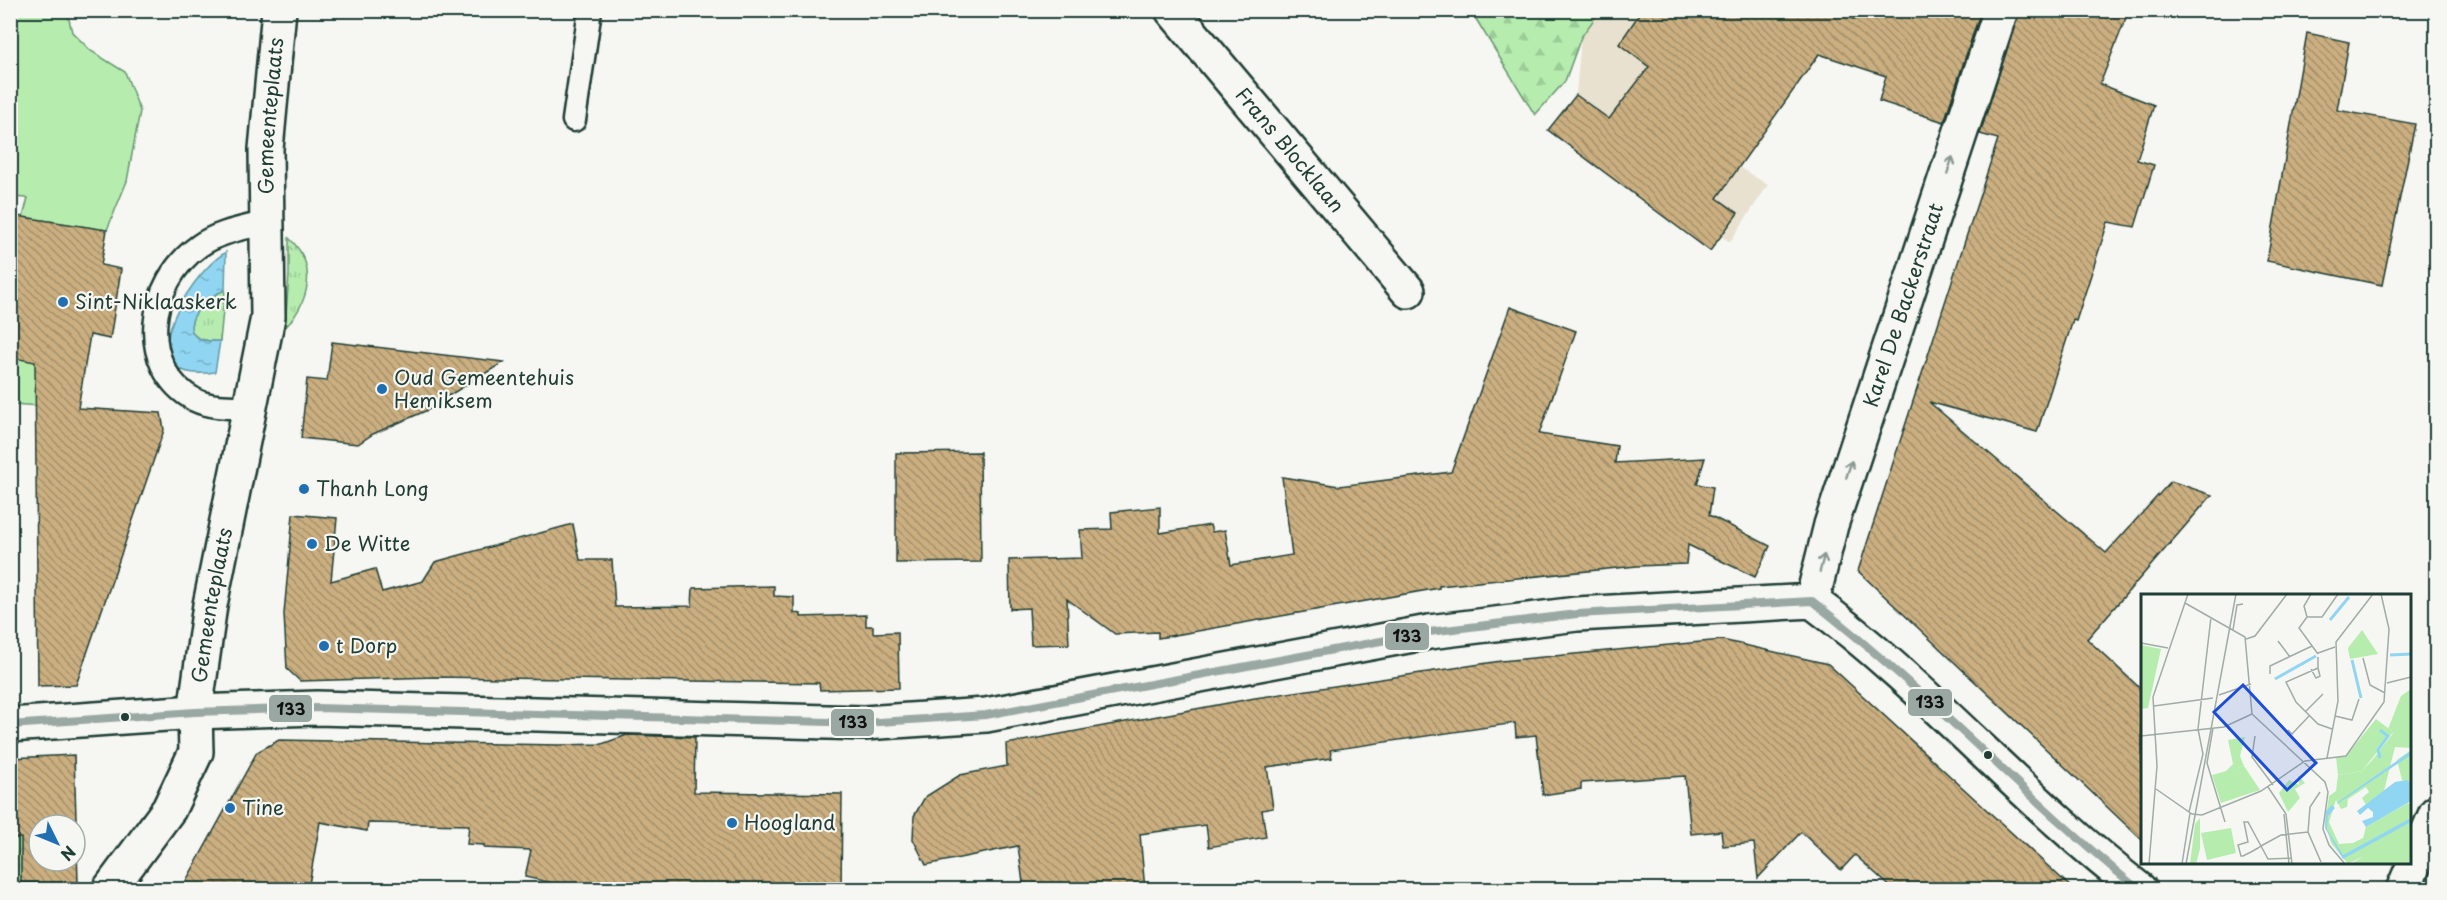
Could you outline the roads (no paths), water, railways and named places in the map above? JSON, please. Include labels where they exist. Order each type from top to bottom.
[{"type":"street","name":"Gemeenteplaats","points":[[109,890],[169,810],[196,752],[195,712],[210,605],[268,317],[266,149],[279,10]]},
{"type":"street","name":"Frans Blocklaan","points":[[1172,10],[1408,291]]},
{"type":"street","name":"Karel De Backerstraat","points":[[1812,600],[1831,525],[2001,10]]},
{"type":"street","points":[[10,725],[195,712],[317,708],[864,723],[986,715],[1430,632],[1577,614],[1812,600],[1851,630],[2014,782],[2140,890]]},
{"type":"street","points":[[2403,890],[2436,813]]},
{"type":"lane","points":[[574,120],[590,10]]},
{"type":"lane","name":"Gemeenteplaats","points":[[249,407],[224,407],[197,401],[177,387],[160,364],[154,334],[160,294],[176,269],[198,246],[219,235],[268,222]]},
{"type":"water","points":[[226,252],[225,290],[204,303],[192,321],[191,329],[195,336],[204,340],[220,341],[215,372],[188,372],[172,363],[167,347],[171,327],[180,305],[194,284],[210,265]]},
{"type":"place","name":"Sint-Niklaaskerk","points":[[63,302]]},
{"type":"place","name":"Oud Gemeentehuis Hemiksem","points":[[382,389]]},
{"type":"place","name":"Thanh Long","points":[[304,489]]},
{"type":"place","name":"De Witte","points":[[312,544]]},
{"type":"place","name":"t Dorp","points":[[324,646]]},
{"type":"place","name":"Tine","points":[[230,808]]},
{"type":"place","name":"Hoogland","points":[[732,823]]}]
